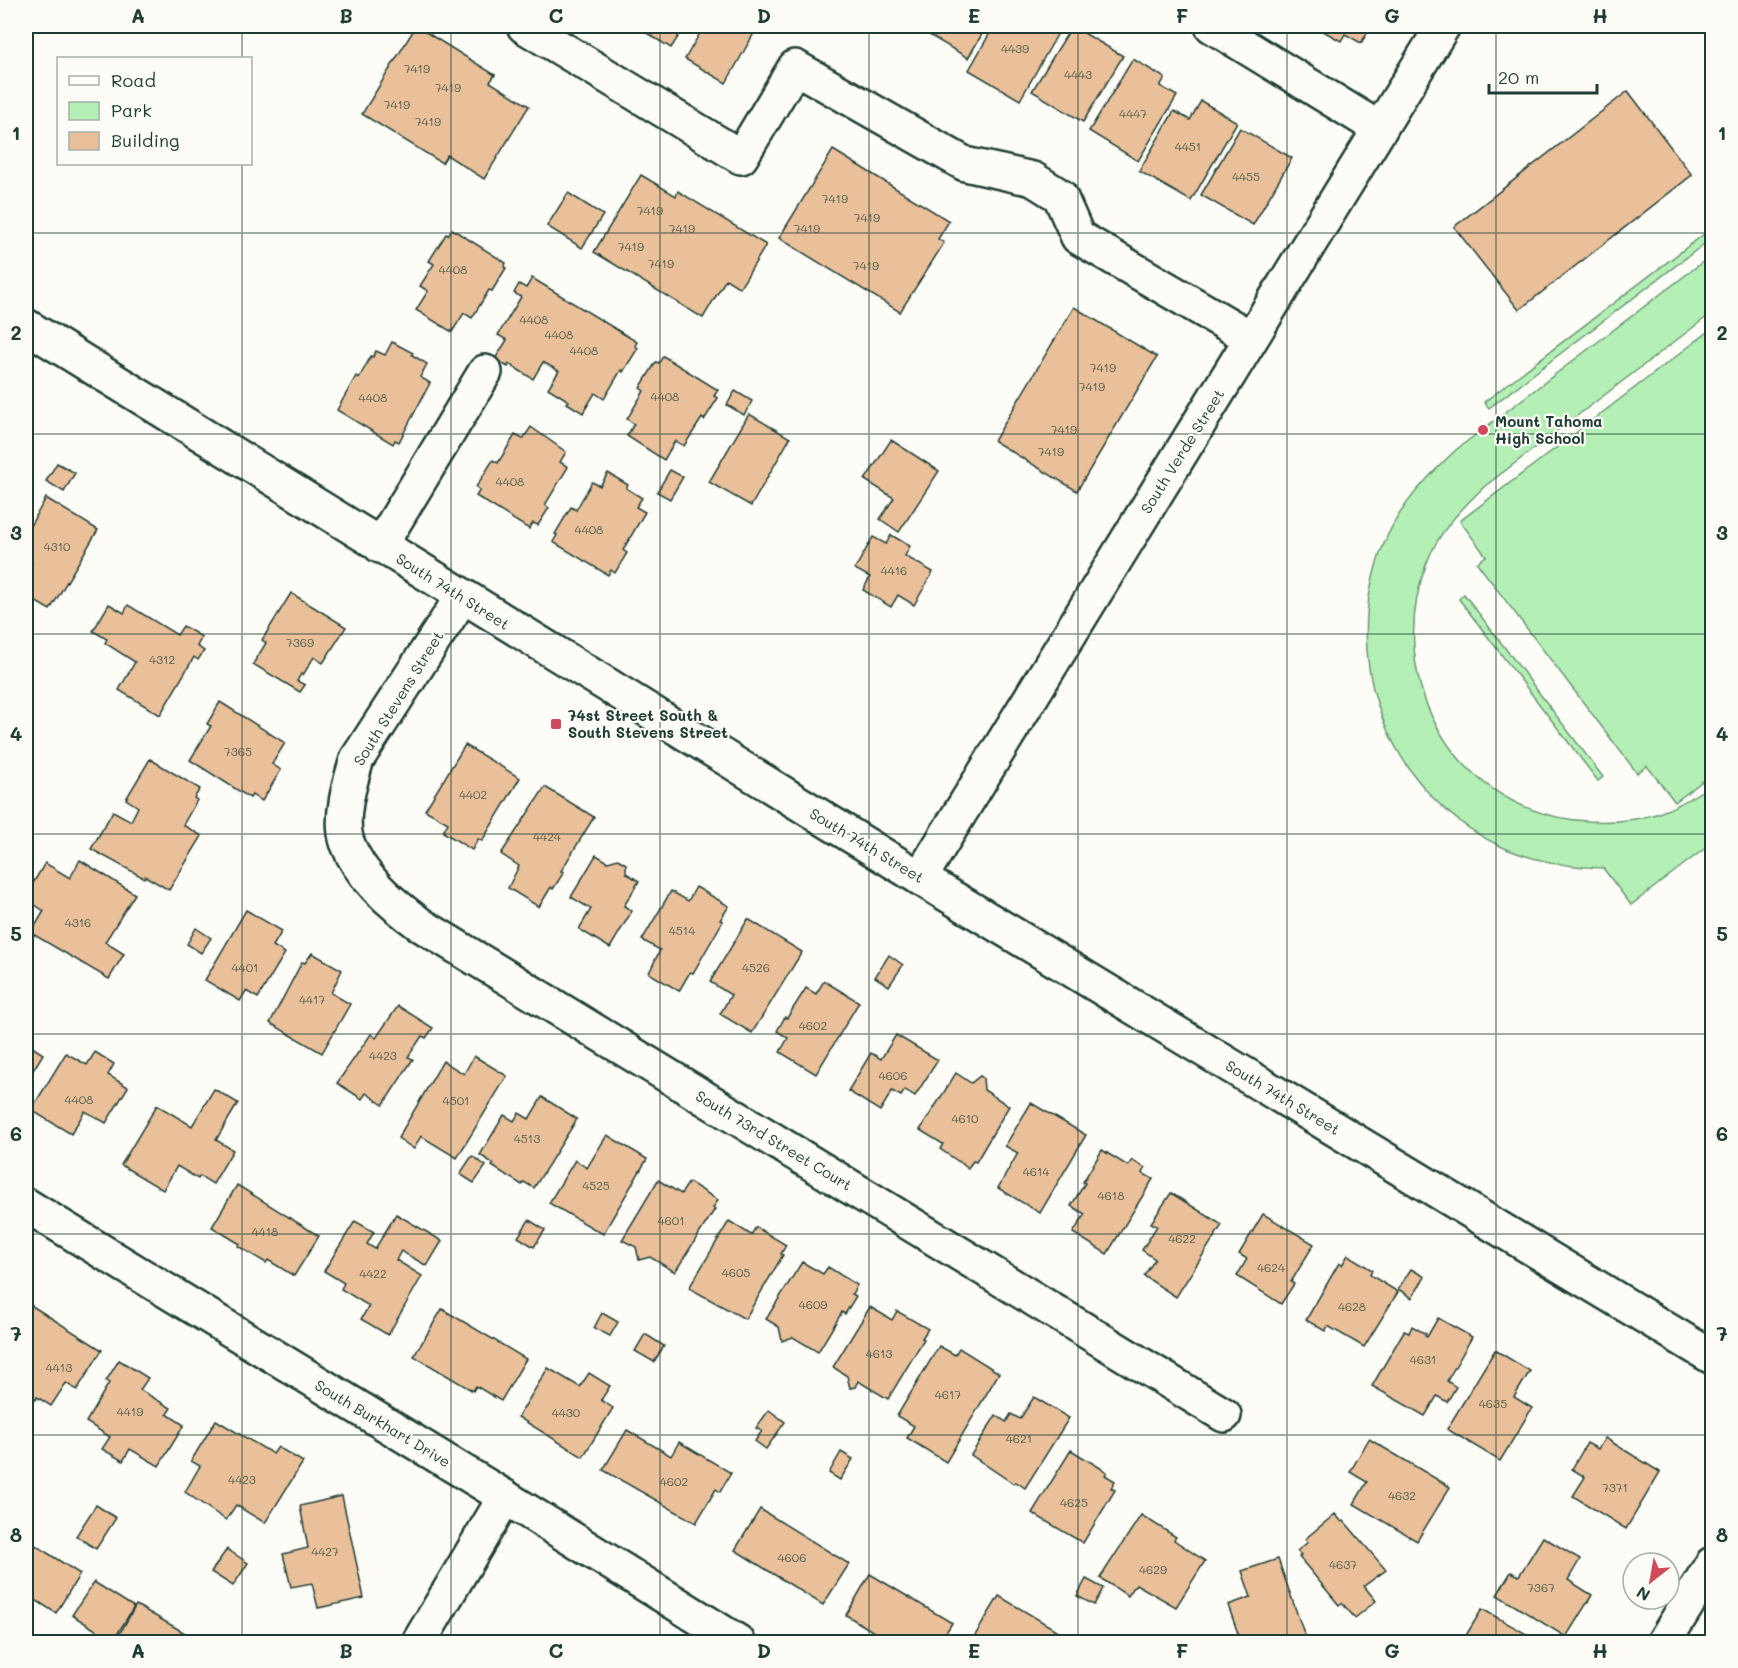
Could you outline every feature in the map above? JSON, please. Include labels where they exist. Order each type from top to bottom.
[{"type":"street","points":[[524,26],[741,157],[795,67],[965,164],[1033,179],[1060,196],[1078,237],[1251,338]]},
{"type":"street","points":[[1212,26],[1380,129]]},
{"type":"street","name":"South Verde Street","points":[[920,878],[1443,26]]},
{"type":"street","name":"South 74th Street","points":[[26,326],[920,878],[1713,1357]]},
{"type":"street","points":[[380,546],[485,372]]},
{"type":"street","name":"South Stevens Street","points":[[347,841],[345,819],[348,790],[357,759],[462,597]]},
{"type":"street","name":"South 73rd Street Court","points":[[347,841],[363,871],[394,905],[420,925],[1224,1415]]},
{"type":"street","name":"South Burkhart Drive","points":[[26,1205],[738,1642]]},
{"type":"street","points":[[418,1642],[505,1497]]},
{"type":"street","points":[[1664,1642],[1713,1564]]},
{"type":"green space","points":[[1712,228],[1712,238],[1489,408],[1484,402]]},
{"type":"green space","points":[[1712,255],[1712,313],[1485,486],[1451,522],[1436,542],[1426,565],[1415,608],[1414,651],[1422,692],[1439,730],[1463,763],[1494,790],[1532,809],[1575,820],[1606,822],[1637,819],[1656,814],[1686,801],[1712,784],[1712,843],[1631,905],[1603,868],[1555,863],[1509,850],[1468,827],[1433,798],[1405,763],[1384,724],[1371,681],[1366,636],[1370,591],[1383,546],[1397,518],[1414,493],[1457,449]]},
{"type":"green space","points":[[1712,329],[1712,774],[1675,802],[1647,766],[1637,773],[1477,563],[1486,556],[1460,521]]},
{"type":"green space","points":[[1464,594],[1603,777],[1598,781],[1459,599]]},
{"type":"building","points":[[416,26],[495,75],[490,82],[529,106],[484,179],[447,155],[442,163],[362,114]]},
{"type":"building","points":[[635,26],[685,26],[671,48]]},
{"type":"building","points":[[704,26],[758,26],[726,83],[685,59]]},
{"type":"building","points":[[921,26],[987,26],[968,58],[919,29]]},
{"type":"building","points":[[994,26],[1062,26],[1020,100],[969,70]]},
{"type":"building","points":[[1072,26],[1123,56],[1083,122],[1032,91]]},
{"type":"building","points":[[1314,26],[1372,26],[1361,43],[1345,34],[1341,41]]},
{"type":"building","points":[[1133,59],[1165,78],[1160,86],[1177,96],[1138,161],[1089,131]]},
{"type":"building","points":[[1628,91],[1692,175],[1519,310],[1454,227]]},
{"type":"building","points":[[1201,101],[1237,122],[1191,201],[1139,171],[1174,111],[1190,120]]},
{"type":"building","points":[[1240,128],[1292,158],[1253,225],[1201,195]]},
{"type":"building","points":[[833,150],[949,221],[938,239],[944,243],[900,312],[779,238]]},
{"type":"building","points":[[641,175],[676,196],[678,191],[766,245],[740,288],[726,279],[703,318],[594,252]]},
{"type":"building","points":[[568,193],[603,215],[582,248],[547,226]]},
{"type":"building","points":[[452,229],[506,263],[504,267],[506,268],[472,318],[464,313],[452,332],[416,310],[428,291],[420,286],[434,264],[429,261],[446,234],[448,235]]},
{"type":"building","points":[[532,278],[637,342],[635,346],[638,348],[623,372],[621,370],[604,399],[595,393],[583,413],[548,388],[559,371],[543,362],[533,379],[509,364],[508,367],[495,359],[507,340],[498,335],[521,297],[514,293],[519,284],[526,288]]},
{"type":"building","points":[[1074,307],[1157,357],[1077,491],[994,441]]},
{"type":"building","points":[[392,342],[413,353],[412,355],[427,364],[420,377],[430,383],[399,442],[395,440],[393,444],[337,410],[356,376],[359,378],[371,356],[373,357],[376,351],[385,355]]},
{"type":"building","points":[[663,356],[718,390],[714,396],[718,398],[684,446],[675,441],[664,460],[627,436],[634,424],[627,419],[644,391],[640,388],[656,362],[659,363]]},
{"type":"building","points":[[735,391],[752,401],[744,415],[727,405]]},
{"type":"building","points":[[749,414],[790,438],[751,506],[709,482]]},
{"type":"building","points":[[531,427],[566,452],[560,462],[568,467],[545,505],[549,508],[538,525],[533,523],[529,529],[476,496],[480,490],[476,487],[493,460],[498,463],[515,435],[523,439]]},
{"type":"building","points":[[891,440],[939,471],[899,532],[880,519],[894,498],[865,480]]},
{"type":"building","points":[[57,463],[75,473],[64,492],[46,481]]},
{"type":"building","points":[[670,470],[683,477],[670,499],[657,492]]},
{"type":"building","points":[[608,473],[628,485],[626,488],[642,498],[636,507],[645,512],[623,550],[627,553],[615,573],[611,570],[608,575],[553,542],[557,535],[555,534],[571,507],[576,510],[592,482],[600,486]]},
{"type":"building","points":[[46,498],[98,530],[50,610],[26,596],[26,573],[32,562],[26,558],[26,533]]},
{"type":"building","points":[[891,535],[910,546],[905,556],[933,572],[914,605],[898,595],[891,607],[863,590],[870,577],[855,569],[873,537],[886,544]]},
{"type":"building","points":[[291,593],[346,627],[323,663],[314,657],[303,675],[301,674],[297,681],[305,685],[300,692],[253,664],[266,643],[262,640]]},
{"type":"building","points":[[109,604],[124,613],[128,605],[177,635],[183,626],[202,637],[197,646],[204,651],[198,660],[194,657],[160,715],[119,690],[135,662],[105,643],[107,639],[93,631]]},
{"type":"building","points":[[220,702],[285,743],[272,764],[281,770],[262,801],[252,795],[250,798],[190,760],[211,726],[207,724]]},
{"type":"building","points":[[465,745],[520,778],[482,841],[478,839],[472,850],[443,832],[448,823],[425,810]]},
{"type":"building","points":[[150,759],[200,789],[194,798],[197,800],[183,825],[202,836],[169,890],[91,849],[113,811],[131,821],[138,807],[126,799]]},
{"type":"building","points":[[545,787],[594,817],[561,871],[564,872],[553,889],[551,887],[539,907],[508,888],[519,866],[501,854]]},
{"type":"building","points":[[596,855],[608,862],[618,859],[626,864],[626,873],[639,881],[624,906],[632,911],[610,948],[579,929],[591,909],[571,897]]},
{"type":"building","points":[[80,860],[135,894],[105,942],[124,954],[109,979],[31,933],[44,911],[26,899],[26,895],[45,863],[70,878]]},
{"type":"building","points":[[696,887],[729,906],[720,920],[723,921],[693,973],[690,972],[679,991],[649,973],[660,950],[642,940],[671,891],[688,901]]},
{"type":"building","points":[[246,910],[282,931],[273,946],[285,953],[258,998],[246,991],[240,1001],[205,980]]},
{"type":"building","points":[[748,919],[802,952],[752,1033],[720,1014],[731,995],[710,982]]},
{"type":"building","points":[[196,928],[211,938],[201,953],[187,944]]},
{"type":"building","points":[[312,953],[342,970],[331,993],[350,1004],[322,1053],[270,1023],[302,962],[305,963]]},
{"type":"building","points":[[889,955],[903,965],[889,986],[875,977]]},
{"type":"building","points":[[824,981],[859,1002],[816,1074],[780,1052],[788,1038],[777,1031],[806,988],[816,994]]},
{"type":"building","points":[[398,1006],[433,1028],[426,1038],[422,1036],[408,1057],[413,1059],[383,1105],[366,1093],[362,1099],[337,1083],[371,1034],[376,1038]]},
{"type":"building","points":[[896,1035],[938,1060],[915,1096],[905,1090],[901,1096],[892,1091],[880,1111],[848,1091],[871,1053],[881,1059]]},
{"type":"building","points":[[26,1043],[43,1054],[26,1082]]},
{"type":"building","points":[[95,1052],[114,1064],[108,1075],[128,1087],[106,1123],[85,1111],[71,1134],[31,1110],[66,1053],[87,1065]]},
{"type":"building","points":[[474,1056],[507,1076],[457,1158],[421,1136],[414,1149],[398,1138],[443,1061],[464,1074]]},
{"type":"building","points":[[956,1073],[971,1083],[980,1076],[983,1078],[984,1090],[1009,1106],[976,1162],[973,1161],[968,1168],[940,1149],[943,1144],[920,1130]]},
{"type":"building","points":[[214,1089],[238,1103],[216,1140],[233,1150],[213,1184],[200,1176],[198,1179],[177,1166],[163,1190],[121,1165],[157,1105],[192,1126]]},
{"type":"building","points":[[542,1097],[577,1119],[534,1188],[524,1182],[522,1185],[492,1166],[494,1164],[480,1155],[504,1115],[514,1121],[519,1113],[529,1119]]},
{"type":"building","points":[[1031,1103],[1086,1135],[1040,1213],[998,1188],[1018,1153],[1005,1146]]},
{"type":"building","points":[[607,1135],[647,1159],[603,1234],[549,1203],[575,1160],[587,1168]]},
{"type":"building","points":[[1102,1150],[1128,1166],[1132,1160],[1145,1168],[1142,1173],[1153,1179],[1107,1254],[1073,1233],[1085,1214],[1071,1206]]},
{"type":"building","points":[[472,1156],[486,1166],[474,1183],[460,1174]]},
{"type":"building","points":[[658,1180],[681,1194],[689,1182],[718,1200],[713,1208],[715,1209],[675,1272],[650,1257],[639,1260],[636,1247],[622,1240]]},
{"type":"building","points":[[237,1185],[319,1236],[294,1276],[268,1260],[266,1263],[212,1227]]},
{"type":"building","points":[[1171,1193],[1222,1225],[1176,1297],[1144,1276],[1155,1259],[1142,1250],[1157,1226],[1151,1223]]},
{"type":"building","points":[[396,1214],[442,1241],[427,1266],[401,1251],[396,1260],[422,1276],[388,1335],[361,1319],[369,1306],[341,1289],[344,1283],[324,1271],[355,1221],[374,1232],[367,1244],[375,1249]]},
{"type":"building","points":[[1263,1214],[1314,1244],[1291,1282],[1294,1284],[1281,1304],[1237,1276],[1247,1259],[1239,1254]]},
{"type":"building","points":[[529,1220],[545,1230],[534,1247],[518,1237]]},
{"type":"building","points":[[729,1221],[751,1235],[756,1227],[786,1245],[781,1254],[783,1255],[745,1319],[689,1288]]},
{"type":"building","points":[[1348,1255],[1372,1270],[1370,1275],[1398,1292],[1364,1347],[1328,1326],[1325,1331],[1306,1320],[1339,1263],[1342,1265]]},
{"type":"building","points":[[802,1262],[823,1274],[828,1267],[857,1285],[852,1294],[856,1296],[845,1314],[842,1312],[818,1352],[793,1337],[782,1341],[779,1327],[766,1319]]},
{"type":"building","points":[[1411,1269],[1425,1277],[1412,1298],[1398,1289]]},
{"type":"building","points":[[29,1304],[102,1350],[77,1390],[66,1383],[51,1406],[37,1397],[36,1400],[26,1394],[26,1309]]},
{"type":"building","points":[[870,1307],[892,1320],[897,1311],[928,1329],[888,1399],[858,1381],[855,1387],[850,1388],[847,1376],[833,1367]]},
{"type":"building","points":[[442,1309],[526,1359],[501,1401],[476,1386],[473,1391],[414,1356]]},
{"type":"building","points":[[602,1313],[618,1322],[610,1336],[594,1328]]},
{"type":"building","points":[[1438,1318],[1472,1337],[1447,1381],[1456,1387],[1447,1402],[1437,1396],[1425,1416],[1372,1386],[1404,1331],[1409,1333],[1412,1326],[1426,1334],[1427,1337]]},
{"type":"building","points":[[645,1334],[664,1346],[654,1362],[635,1351]]},
{"type":"building","points":[[939,1346],[955,1355],[959,1348],[999,1373],[946,1462],[907,1438],[914,1426],[897,1416]]},
{"type":"building","points":[[1495,1350],[1530,1371],[1514,1397],[1532,1408],[1500,1461],[1447,1429]]},
{"type":"building","points":[[119,1360],[148,1378],[140,1390],[171,1408],[167,1414],[184,1425],[159,1466],[130,1449],[123,1461],[102,1449],[110,1437],[86,1422],[109,1383],[106,1381]]},
{"type":"building","points":[[548,1368],[580,1387],[589,1373],[610,1386],[601,1400],[613,1408],[583,1457],[518,1417]]},
{"type":"building","points":[[1034,1397],[1069,1418],[1025,1488],[1016,1482],[1014,1484],[971,1455],[996,1415],[1006,1422],[1011,1414],[1020,1419]]},
{"type":"building","points":[[769,1410],[785,1422],[766,1449],[755,1441],[762,1431],[756,1428]]},
{"type":"building","points":[[216,1420],[273,1454],[278,1447],[303,1462],[265,1523],[236,1505],[226,1520],[185,1492],[200,1466],[191,1461]]},
{"type":"building","points":[[627,1430],[671,1456],[679,1442],[731,1473],[720,1492],[716,1489],[696,1523],[603,1470]]},
{"type":"building","points":[[1605,1438],[1660,1472],[1626,1529],[1573,1496],[1585,1477],[1572,1469],[1587,1443],[1598,1449]]},
{"type":"building","points":[[1369,1439],[1450,1487],[1417,1541],[1354,1504],[1367,1482],[1350,1472]]},
{"type":"building","points":[[1071,1450],[1107,1472],[1105,1475],[1115,1481],[1111,1488],[1115,1490],[1083,1543],[1032,1513]]},
{"type":"building","points":[[841,1452],[853,1459],[840,1480],[829,1473]]},
{"type":"building","points":[[342,1496],[364,1598],[318,1608],[312,1583],[291,1587],[283,1554],[308,1548],[300,1506]]},
{"type":"building","points":[[96,1505],[116,1518],[96,1549],[76,1536]]},
{"type":"building","points":[[760,1509],[849,1564],[823,1605],[735,1550]]},
{"type":"building","points":[[1335,1514],[1342,1522],[1344,1521],[1386,1570],[1364,1586],[1376,1601],[1355,1618],[1342,1603],[1339,1605],[1299,1557],[1301,1555],[1297,1551],[1308,1542],[1305,1539]]},
{"type":"building","points":[[1141,1515],[1176,1537],[1174,1540],[1205,1561],[1176,1607],[1136,1584],[1128,1596],[1100,1578]]},
{"type":"building","points":[[1543,1537],[1580,1559],[1568,1580],[1592,1595],[1566,1637],[1497,1595],[1511,1572],[1519,1576]]},
{"type":"building","points":[[26,1539],[80,1574],[56,1613],[26,1594]]},
{"type":"building","points":[[227,1549],[248,1563],[233,1586],[211,1572]]},
{"type":"building","points":[[1278,1559],[1305,1636],[1300,1638],[1301,1642],[1241,1642],[1228,1605],[1251,1597],[1242,1571]]},
{"type":"building","points":[[870,1574],[952,1623],[940,1642],[883,1642],[871,1636],[874,1632],[846,1615]]},
{"type":"building","points":[[1086,1579],[1103,1588],[1094,1605],[1077,1596]]},
{"type":"building","points":[[94,1582],[134,1607],[113,1641],[72,1615]]},
{"type":"building","points":[[999,1596],[1066,1636],[1062,1642],[971,1642]]},
{"type":"building","points":[[136,1605],[199,1641],[115,1642]]},
{"type":"building","points":[[1482,1609],[1537,1640],[1535,1642],[1462,1642]]},
{"type":"place","name":"Mount Tahoma High School","points":[[1483,430]]},
{"type":"place","name":"74st Street South & South Stevens Street","points":[[556,724]]}]
